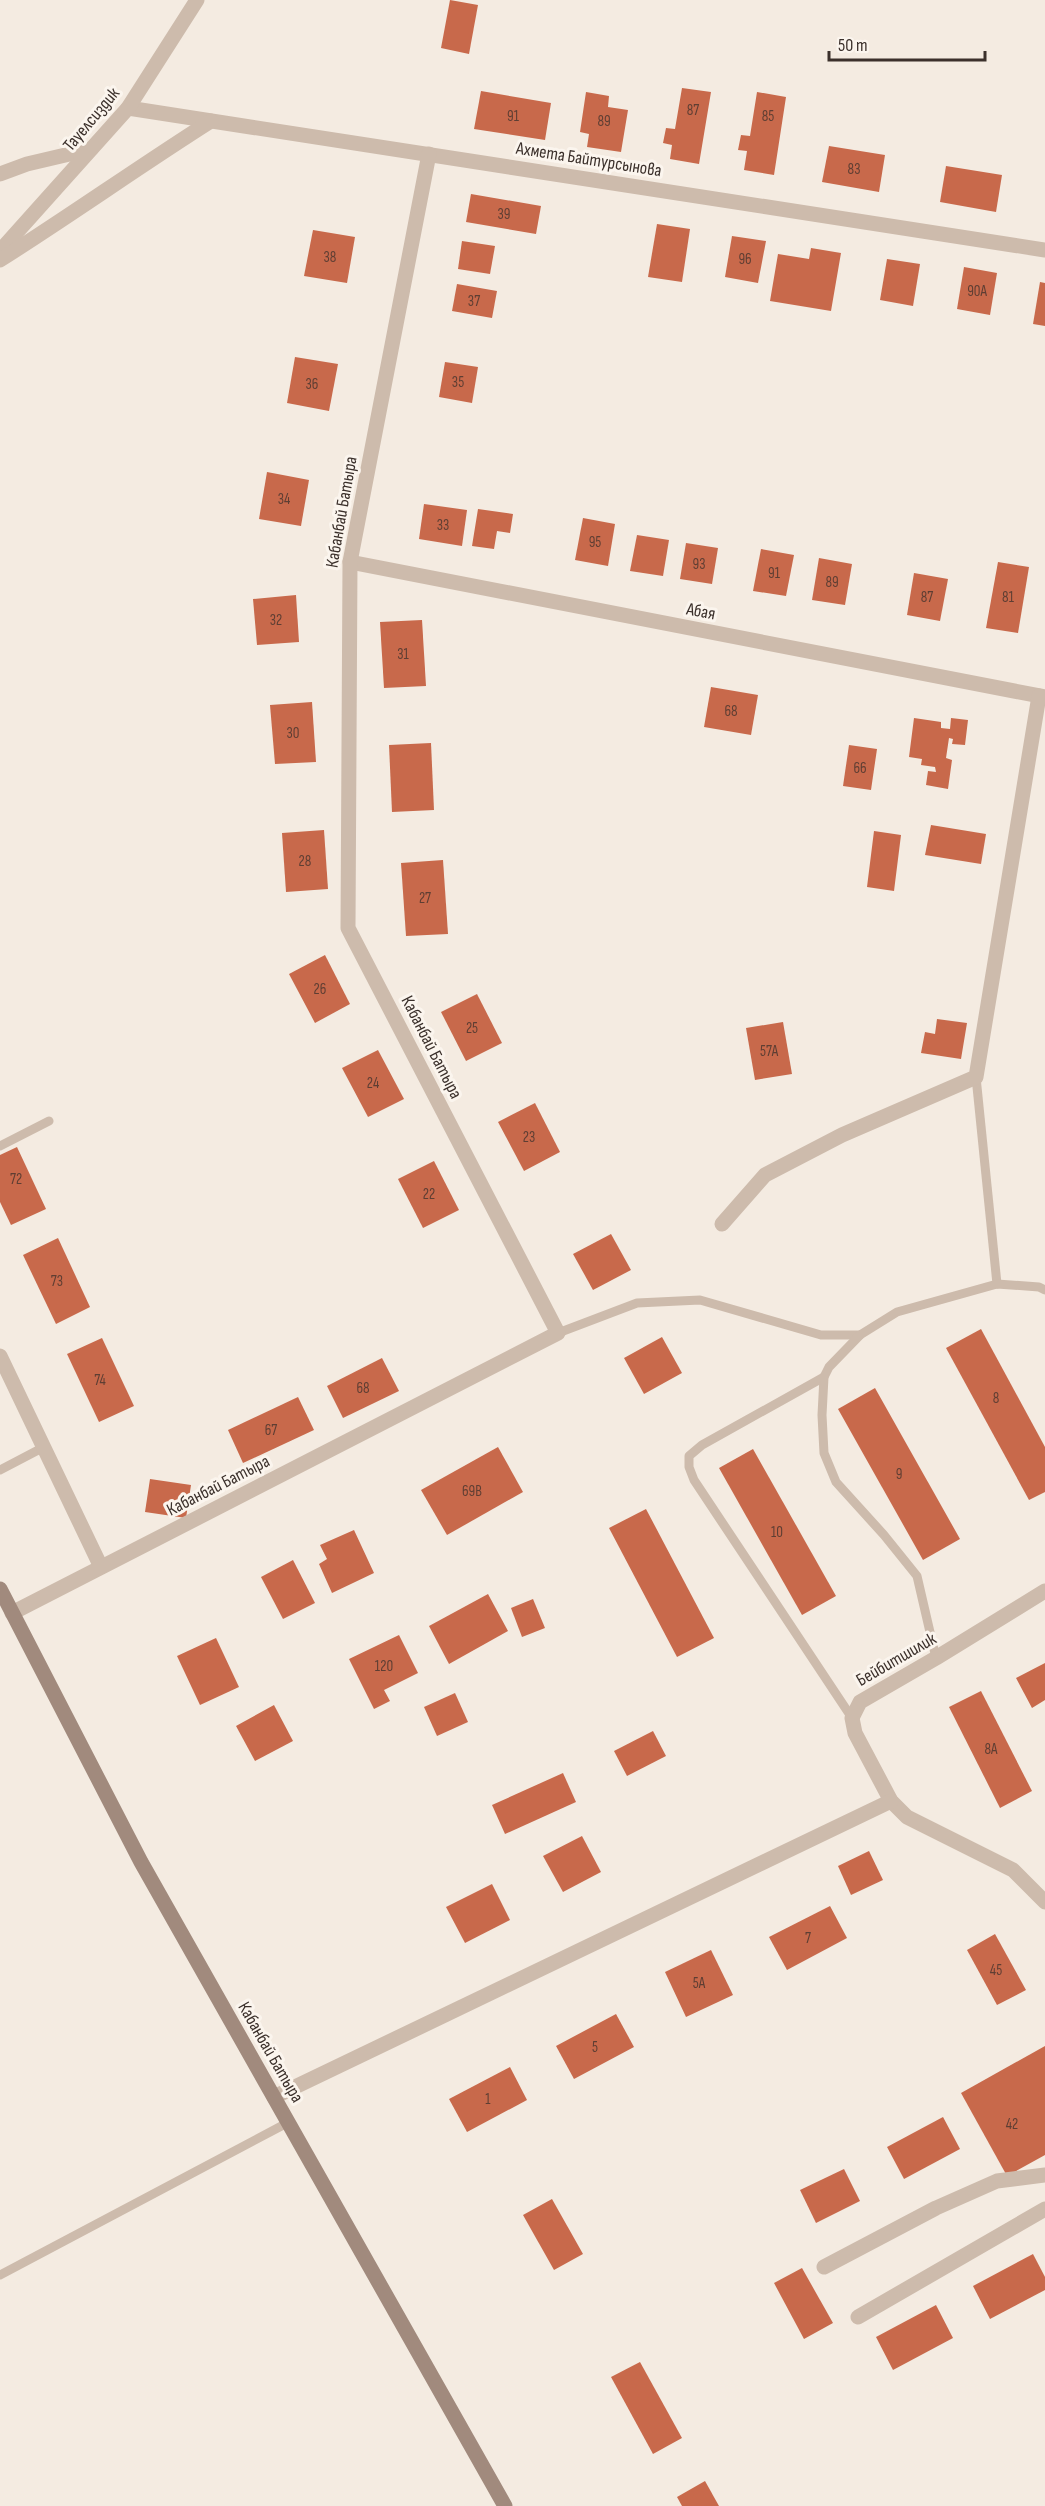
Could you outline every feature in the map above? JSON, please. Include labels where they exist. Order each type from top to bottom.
[{"type":"main road","name":"Кабанбай Батыра","points":[[0,1589],[141,1862],[505,2506]]},
{"type":"street","name":"Тауелсиздик","points":[[0,251],[128,108],[197,0]]},
{"type":"street","name":"Ахмета Байтурсынова","points":[[128,108],[1045,250]]},
{"type":"street","points":[[0,260],[211,121]]},
{"type":"street","points":[[0,174],[91,149]]},
{"type":"street","name":"Кабанбай Батыра","points":[[12,1613],[558,1333],[348,928],[350,562],[429,154]]},
{"type":"street","name":"Абая","points":[[350,562],[1042,697]]},
{"type":"street","points":[[722,1224],[765,1175],[842,1135],[976,1077],[1042,697]]},
{"type":"street","points":[[1,1359],[101,1567]]},
{"type":"street","name":"Бейбитшилик","points":[[852,1718],[860,1702],[1045,1591]]},
{"type":"street","points":[[852,1718],[855,1733],[891,1801],[907,1817],[1013,1870],[1045,1902]]},
{"type":"street","points":[[274,2097],[891,1801]]},
{"type":"street","points":[[824,2267],[936,2208],[997,2181],[1045,2175]]},
{"type":"street","points":[[858,2317],[1045,2209]]},
{"type":"lane","points":[[976,1077],[997,1284]]},
{"type":"lane","points":[[0,1146],[49,1121]]},
{"type":"lane","points":[[936,1658],[917,1576],[884,1534],[836,1482],[824,1453],[822,1415],[824,1377],[829,1367],[860,1335],[897,1312],[997,1284],[1039,1287],[1045,1290]]},
{"type":"lane","points":[[558,1333],[637,1303],[700,1300],[820,1335],[860,1335]]},
{"type":"lane","points":[[824,1377],[702,1445],[689,1456],[688,1467],[694,1480],[852,1718]]},
{"type":"lane","points":[[0,1470],[44,1448]]},
{"type":"lane","points":[[0,2276],[289,2122]]},
{"type":"building","points":[[450,0],[478,5],[469,54],[441,48]]},
{"type":"building","points":[[682,88],[711,92],[699,164],[670,159],[672,145],[663,143],[666,128],[675,129]]},
{"type":"building","points":[[481,91],[551,103],[545,140],[474,129]]},
{"type":"building","points":[[586,92],[609,96],[608,107],[628,110],[621,152],[587,147],[589,134],[580,132]]},
{"type":"building","points":[[757,92],[786,97],[774,175],[744,170],[747,151],[738,150],[741,135],[750,136]]},
{"type":"building","points":[[829,146],[885,155],[879,192],[822,182]]},
{"type":"building","points":[[946,166],[1002,175],[996,212],[940,202]]},
{"type":"building","points":[[471,194],[541,206],[536,234],[466,222]]},
{"type":"building","points":[[657,224],[690,229],[682,282],[648,277]]},
{"type":"building","points":[[313,230],[355,237],[347,283],[304,276]]},
{"type":"building","points":[[732,236],[766,241],[758,283],[725,277]]},
{"type":"building","points":[[462,241],[495,246],[490,274],[458,269]]},
{"type":"building","points":[[811,248],[841,253],[831,311],[770,301],[778,254],[809,259]]},
{"type":"building","points":[[887,259],[920,264],[913,306],[880,300]]},
{"type":"building","points":[[964,267],[997,273],[990,315],[957,309]]},
{"type":"building","points":[[1040,282],[1045,283],[1045,326],[1033,324]]},
{"type":"building","points":[[457,284],[497,291],[492,318],[452,311]]},
{"type":"building","points":[[295,357],[338,364],[329,411],[287,403]]},
{"type":"building","points":[[445,362],[478,367],[472,403],[439,397]]},
{"type":"building","points":[[267,472],[309,480],[301,526],[259,519]]},
{"type":"building","points":[[424,504],[467,510],[462,546],[419,539]]},
{"type":"building","points":[[478,509],[513,514],[510,533],[497,531],[494,549],[472,546]]},
{"type":"building","points":[[583,518],[615,524],[608,566],[575,560]]},
{"type":"building","points":[[637,535],[669,540],[663,576],[630,571]]},
{"type":"building","points":[[686,543],[718,548],[712,584],[680,579]]},
{"type":"building","points":[[761,549],[794,555],[786,596],[753,591]]},
{"type":"building","points":[[819,558],[852,564],[845,605],[812,600]]},
{"type":"building","points":[[998,562],[1029,567],[1018,633],[986,628]]},
{"type":"building","points":[[914,573],[948,579],[940,621],[907,615]]},
{"type":"building","points":[[296,595],[299,642],[257,645],[253,599]]},
{"type":"building","points":[[422,620],[426,686],[384,688],[380,622]]},
{"type":"building","points":[[711,687],[758,695],[751,735],[704,727]]},
{"type":"building","points":[[312,702],[316,762],[275,764],[270,705]]},
{"type":"building","points":[[914,718],[941,722],[941,728],[950,729],[951,718],[968,720],[965,745],[952,744],[953,739],[949,738],[946,758],[952,760],[948,789],[926,785],[928,771],[936,772],[935,767],[921,765],[922,759],[909,757]]},
{"type":"building","points":[[431,743],[434,810],[392,812],[389,745]]},
{"type":"building","points":[[849,745],[877,749],[871,790],[843,786]]},
{"type":"building","points":[[931,825],[986,834],[981,864],[925,855]]},
{"type":"building","points":[[324,830],[328,889],[286,892],[282,833]]},
{"type":"building","points":[[874,831],[901,835],[894,891],[867,887]]},
{"type":"building","points":[[443,860],[448,934],[406,936],[401,863]]},
{"type":"building","points":[[325,955],[350,1004],[315,1023],[289,974]]},
{"type":"building","points":[[477,994],[502,1043],[466,1061],[441,1012]]},
{"type":"building","points":[[937,1019],[967,1023],[961,1059],[921,1053],[925,1032],[935,1034]]},
{"type":"building","points":[[783,1022],[792,1074],[755,1080],[746,1028]]},
{"type":"building","points":[[378,1050],[404,1099],[368,1117],[342,1068]]},
{"type":"building","points":[[535,1103],[560,1152],[524,1171],[498,1122]]},
{"type":"building","points":[[17,1147],[46,1209],[11,1225],[0,1202],[0,1155]]},
{"type":"building","points":[[434,1161],[459,1210],[423,1228],[398,1179]]},
{"type":"building","points":[[611,1234],[631,1270],[593,1290],[573,1254]]},
{"type":"building","points":[[58,1238],[90,1307],[56,1324],[23,1255]]},
{"type":"building","points":[[981,1329],[1045,1447],[1045,1492],[1029,1500],[946,1348]]},
{"type":"building","points":[[662,1337],[682,1373],[644,1394],[624,1358]]},
{"type":"building","points":[[102,1338],[134,1406],[99,1422],[67,1354]]},
{"type":"building","points":[[382,1358],[399,1391],[343,1418],[327,1386]]},
{"type":"building","points":[[875,1388],[960,1539],[923,1560],[838,1409]]},
{"type":"building","points":[[298,1397],[314,1430],[243,1463],[228,1430]]},
{"type":"building","points":[[498,1447],[523,1492],[447,1535],[421,1490]]},
{"type":"building","points":[[753,1449],[836,1596],[802,1615],[719,1468]]},
{"type":"building","points":[[150,1479],[191,1485],[186,1518],[145,1512]]},
{"type":"building","points":[[646,1509],[714,1638],[677,1657],[609,1528]]},
{"type":"building","points":[[354,1530],[374,1573],[332,1593],[319,1564],[327,1559],[320,1545]]},
{"type":"building","points":[[293,1560],[315,1603],[283,1619],[261,1577]]},
{"type":"building","points":[[488,1594],[508,1631],[449,1664],[429,1626]]},
{"type":"building","points":[[533,1599],[545,1628],[522,1637],[511,1608]]},
{"type":"building","points":[[399,1635],[418,1673],[384,1690],[390,1701],[374,1709],[349,1659]]},
{"type":"building","points":[[216,1638],[239,1687],[200,1705],[177,1656]]},
{"type":"building","points":[[1045,1663],[1045,1700],[1032,1708],[1016,1678]]},
{"type":"building","points":[[981,1691],[1032,1791],[1000,1808],[949,1707]]},
{"type":"building","points":[[455,1693],[468,1722],[437,1736],[424,1707]]},
{"type":"building","points":[[274,1705],[293,1741],[255,1761],[236,1726]]},
{"type":"building","points":[[653,1731],[666,1756],[627,1776],[614,1751]]},
{"type":"building","points":[[563,1773],[576,1802],[505,1834],[492,1805]]},
{"type":"building","points":[[582,1836],[601,1872],[563,1892],[543,1856]]},
{"type":"building","points":[[869,1851],[883,1880],[851,1895],[838,1866]]},
{"type":"building","points":[[492,1884],[510,1920],[465,1943],[446,1907]]},
{"type":"building","points":[[830,1906],[847,1938],[787,1970],[769,1937]]},
{"type":"building","points":[[995,1934],[1026,1990],[997,2005],[967,1950]]},
{"type":"building","points":[[711,1950],[733,1995],[686,2017],[665,1972]]},
{"type":"building","points":[[616,2014],[634,2047],[574,2079],[556,2046]]},
{"type":"building","points":[[1045,2046],[1045,2155],[1007,2176],[961,2093]]},
{"type":"building","points":[[510,2067],[527,2100],[467,2132],[449,2099]]},
{"type":"building","points":[[943,2117],[960,2149],[904,2179],[887,2147]]},
{"type":"building","points":[[844,2169],[860,2201],[816,2223],[800,2190]]},
{"type":"building","points":[[552,2199],[583,2254],[554,2270],[523,2215]]},
{"type":"building","points":[[1033,2254],[1045,2277],[1045,2290],[990,2319],[973,2286]]},
{"type":"building","points":[[802,2268],[833,2323],[804,2339],[774,2283]]},
{"type":"building","points":[[936,2305],[953,2338],[893,2370],[876,2337]]},
{"type":"building","points":[[640,2362],[682,2438],[653,2454],[611,2377]]},
{"type":"building","points":[[705,2481],[719,2506],[682,2506],[677,2497]]}]
